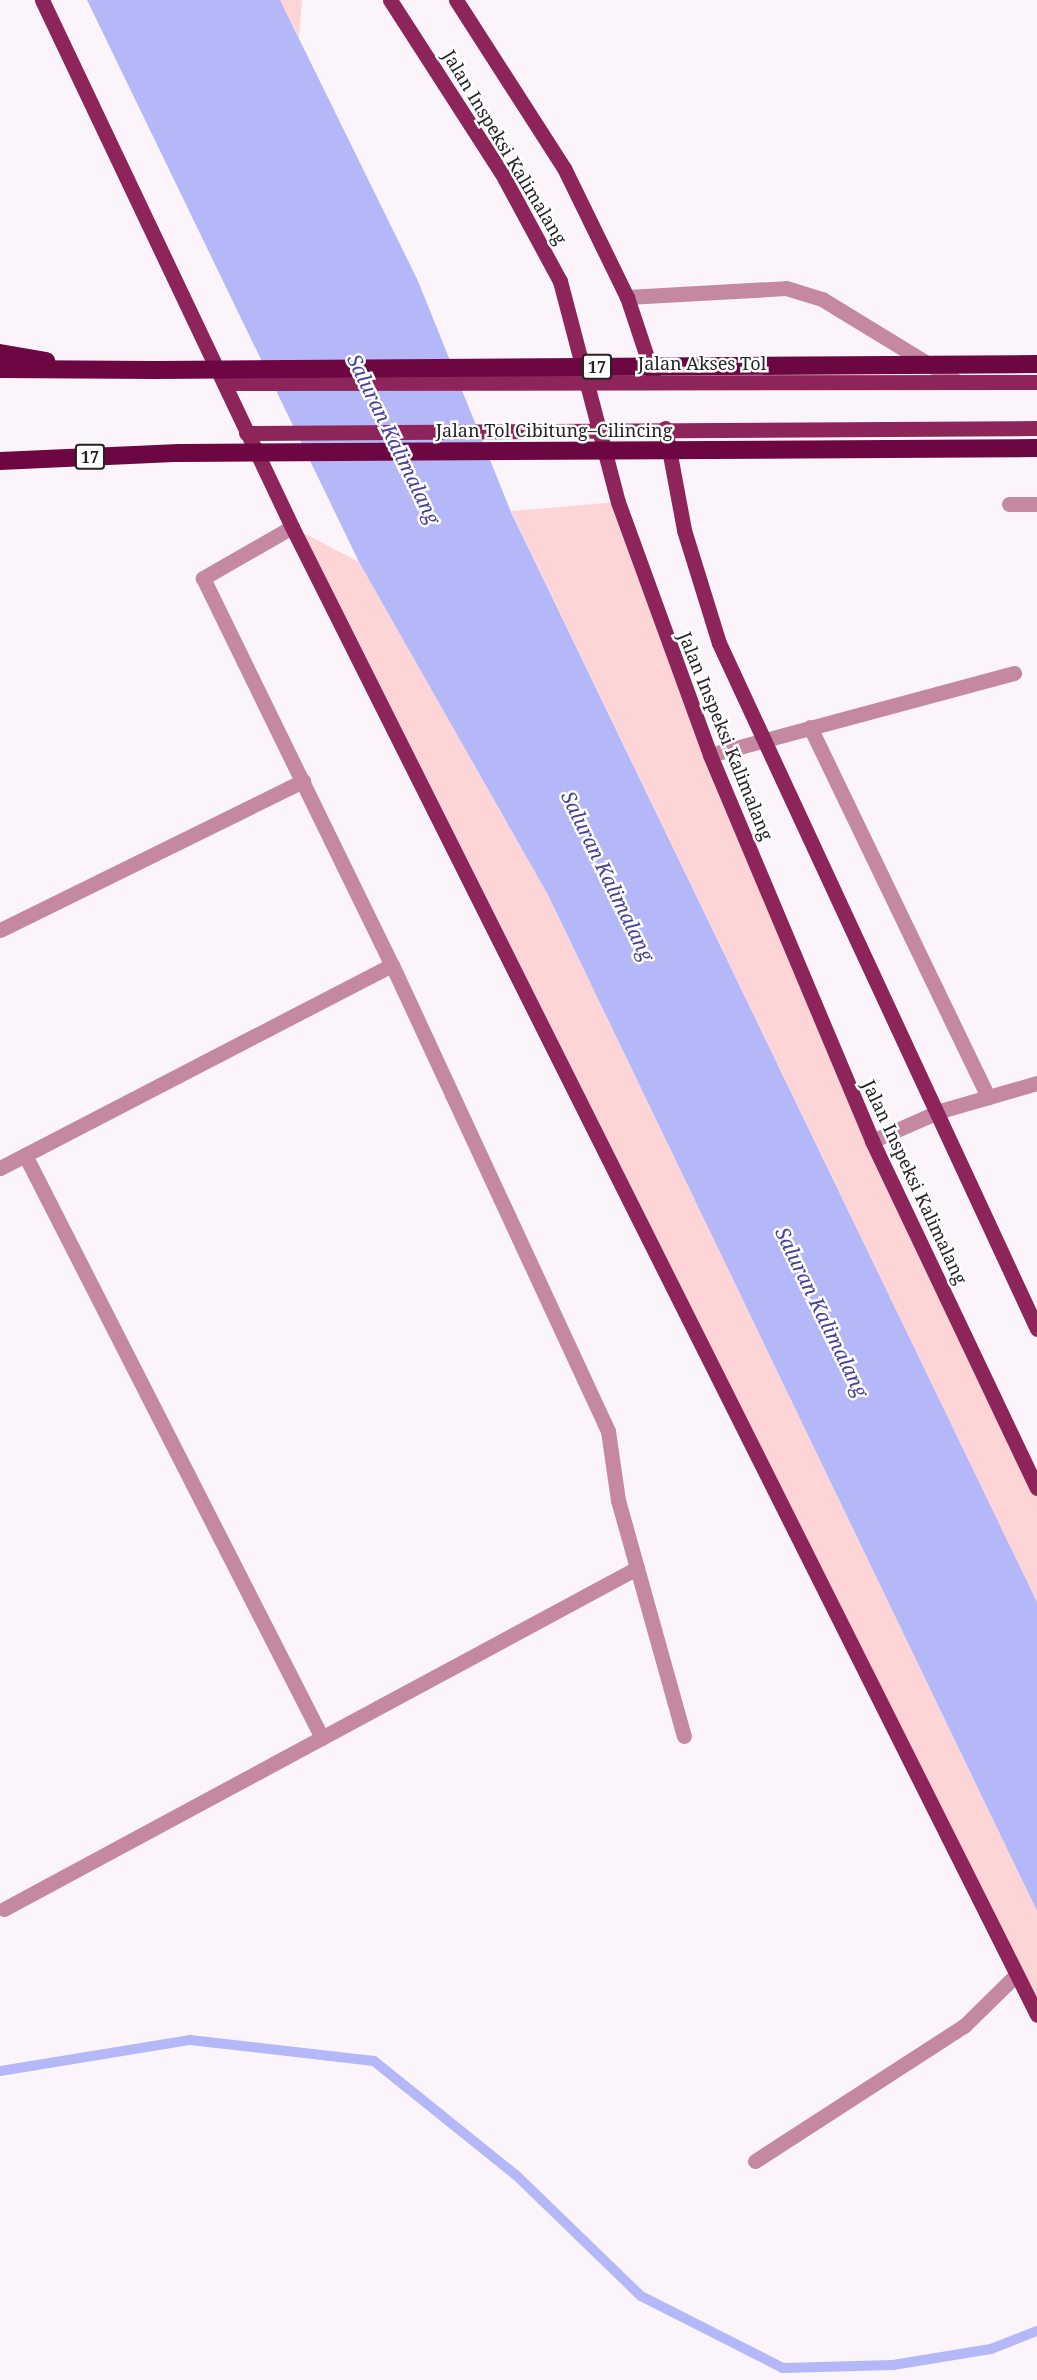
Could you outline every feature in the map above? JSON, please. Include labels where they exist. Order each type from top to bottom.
[{"type":"highway","points":[[0,353],[105,370]]},
{"type":"highway","name":"17","points":[[0,369],[1037,364]]},
{"type":"highway","name":"Jalan Tol Cibitung–Cilincing","points":[[0,461],[179,453],[1037,448]]},
{"type":"main road","points":[[42,0],[292,527],[1037,2015]]},
{"type":"main road","name":"Jalan Inspeksi Kalimalang","points":[[390,0],[533,226],[560,281],[590,384],[597,429],[642,576],[710,755],[872,1141],[1037,1488]]},
{"type":"main road","name":"Jalan Inspeksi Kalimalang","points":[[456,0],[564,168],[627,297],[655,383]]},
{"type":"main road","name":"Jalan Akses Tol","points":[[224,383],[1037,382]]},
{"type":"main road","points":[[246,433],[665,428],[1037,428]]},
{"type":"main road","name":"Jalan Inspeksi Kalimalang","points":[[665,428],[696,575],[759,738],[940,1111],[1037,1329]]},
{"type":"lane","points":[[627,297],[786,288],[822,299],[958,382]]},
{"type":"lane","points":[[1009,504],[1037,504]]},
{"type":"lane","points":[[292,527],[203,578],[392,965],[608,1431],[618,1500],[684,1736]]},
{"type":"lane","points":[[710,755],[759,738],[810,727],[1014,673]]},
{"type":"lane","points":[[810,727],[987,1097]]},
{"type":"lane","points":[[0,930],[303,781]]},
{"type":"lane","points":[[0,1168],[392,965]]},
{"type":"lane","points":[[872,1141],[940,1111],[1037,1083]]},
{"type":"lane","points":[[26,1155],[322,1738]]},
{"type":"lane","points":[[4,1909],[637,1568]]},
{"type":"lane","points":[[755,2161],[964,2026],[1017,1974]]},
{"type":"shaded area","points":[[280,0],[302,0],[299,38]]},
{"type":"shaded area","points":[[618,502],[872,1141],[1037,1488],[1037,1602],[511,511]]},
{"type":"shaded area","points":[[292,527],[359,562],[548,895],[1037,1911],[1037,2016]]},
{"type":"water","name":"Saluran Kalimalang","points":[[87,0],[280,0],[418,281],[511,512],[1037,1602],[1037,1911],[548,895],[359,562]]},
{"type":"waterway","points":[[0,2071],[190,2040],[374,2061],[516,2175],[641,2296],[783,2368],[893,2365],[991,2349],[1037,2331]]}]
